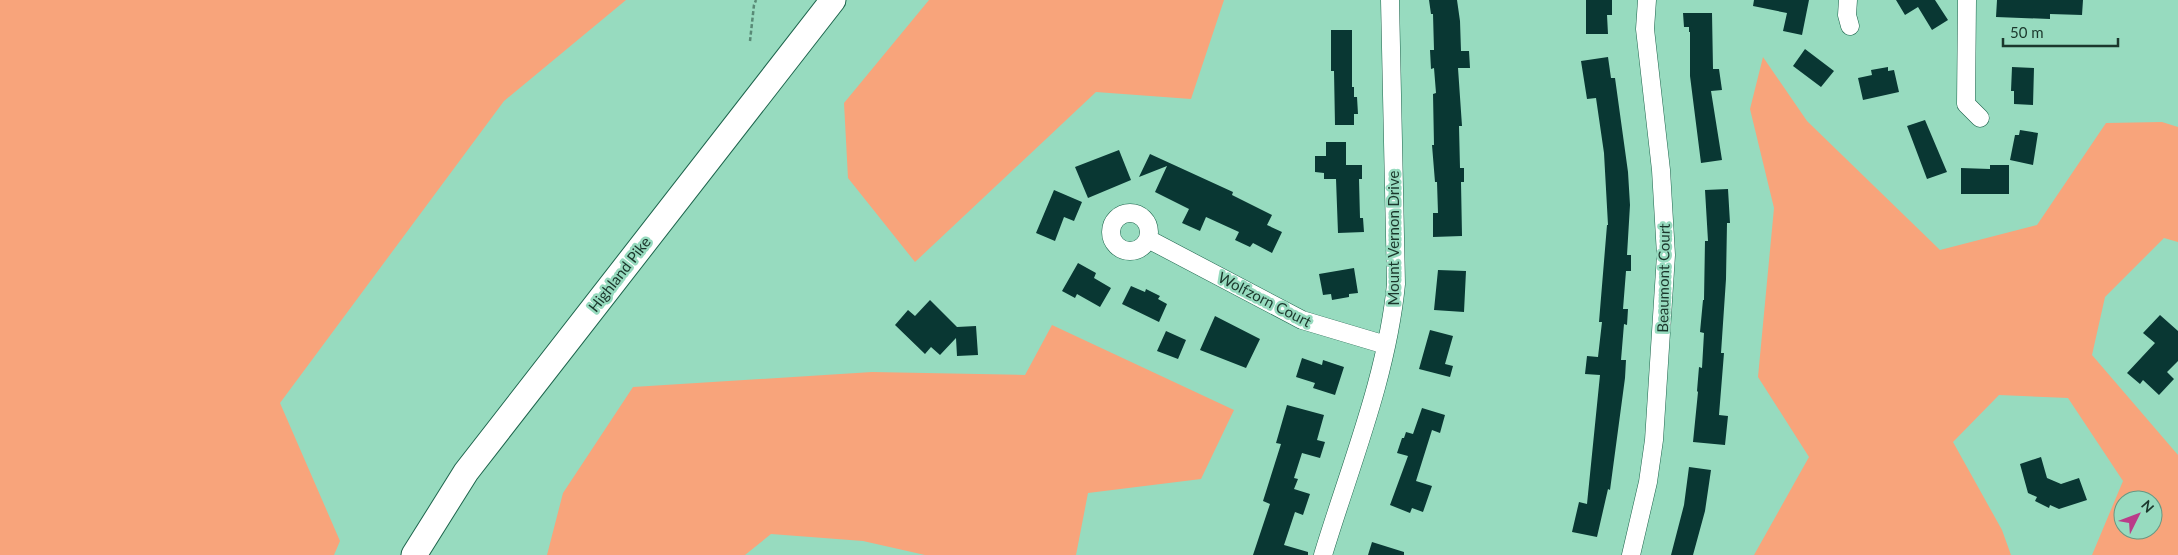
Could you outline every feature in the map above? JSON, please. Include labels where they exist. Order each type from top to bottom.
[{"type":"main road","name":"Highland Pike","points":[[414,555],[478,456],[833,0]]},
{"type":"street","name":"Mount Vernon Drive","points":[[1323,555],[1381,369],[1392,322],[1396,284],[1390,0]]},
{"type":"street","name":"Beaumont Court","points":[[1631,555],[1644,498],[1654,440],[1666,255],[1661,170],[1645,29],[1647,0]]},
{"type":"street","points":[[1848,0],[1847,15],[1850,26]]},
{"type":"street","points":[[1967,0],[1966,104],[1980,118]]},
{"type":"street","name":"Wolfzorn Court","points":[[1148,239],[1302,320],[1386,345]]},
{"type":"path","points":[[750,41],[756,0]]},
{"type":"shaded area","points":[[0,0],[626,0],[504,101],[280,403],[340,541],[334,555],[0,555]]},
{"type":"shaded area","points":[[929,0],[1224,0],[1191,99],[1096,92],[915,262],[848,178],[844,103]]},
{"type":"shaded area","points":[[1763,57],[1807,121],[1940,250],[2037,225],[2106,123],[2162,122],[2178,127],[2178,242],[2164,238],[2105,297],[2092,355],[2178,455],[2178,555],[2092,555],[2113,505],[2113,540],[2163,540],[2163,490],[2119,490],[2123,481],[2068,398],[1999,395],[1953,442],[2002,530],[2011,555],[1754,555],[1809,457],[1758,377],[1774,208],[1750,109]]},
{"type":"shaded area","points":[[1052,325],[1234,410],[1201,479],[1088,493],[1076,555],[925,555],[863,541],[771,534],[745,555],[547,555],[563,493],[633,387],[872,372],[1025,375]]},
{"type":"building","points":[[1429,0],[1457,0],[1461,51],[1469,51],[1470,68],[1458,68],[1462,126],[1459,126],[1460,168],[1464,168],[1464,182],[1461,182],[1462,236],[1433,237],[1433,213],[1438,213],[1437,182],[1435,182],[1432,145],[1434,145],[1433,94],[1436,93],[1434,68],[1431,69],[1430,50],[1434,50],[1433,14],[1431,14]]},
{"type":"building","points":[[1586,0],[1612,0],[1612,15],[1607,15],[1608,34],[1586,34]]},
{"type":"building","points":[[1754,0],[1809,0],[1802,35],[1783,31],[1787,13],[1753,6]]},
{"type":"building","points":[[1896,0],[1935,0],[1948,20],[1932,30],[1918,7],[1905,15]]},
{"type":"building","points":[[1997,0],[2083,0],[2082,15],[2050,14],[2050,19],[1996,17]]},
{"type":"building","points":[[1683,13],[1712,13],[1713,69],[1719,69],[1722,90],[1711,91],[1722,160],[1701,163],[1690,76],[1690,32],[1689,27],[1684,27]]},
{"type":"building","points":[[1331,30],[1352,30],[1352,87],[1354,87],[1354,97],[1357,97],[1358,114],[1354,114],[1354,125],[1335,125],[1334,71],[1331,71]]},
{"type":"building","points":[[1805,49],[1834,71],[1821,87],[1793,66]]},
{"type":"building","points":[[1608,57],[1611,78],[1615,78],[1628,172],[1630,205],[1627,255],[1631,255],[1631,271],[1626,271],[1623,309],[1628,309],[1627,325],[1624,324],[1621,360],[1626,360],[1625,378],[1610,490],[1608,489],[1597,537],[1572,532],[1579,502],[1587,504],[1600,375],[1585,374],[1587,356],[1598,357],[1602,322],[1599,322],[1608,225],[1604,153],[1596,98],[1587,99],[1581,61]]},
{"type":"building","points":[[1888,67],[1888,71],[1894,70],[1899,92],[1863,100],[1858,78],[1872,75],[1871,70]]},
{"type":"building","points":[[2012,67],[2034,68],[2033,105],[2014,104],[2014,91],[2011,91]]},
{"type":"building","points":[[1925,120],[1947,172],[1927,179],[1907,126]]},
{"type":"building","points":[[2020,130],[2038,133],[2033,165],[2010,160],[2015,135],[2019,135]]},
{"type":"building","points":[[1326,142],[1346,142],[1346,165],[1362,165],[1362,179],[1359,179],[1360,218],[1363,218],[1364,232],[1338,233],[1336,179],[1324,179],[1324,173],[1315,172],[1315,156],[1326,156]]},
{"type":"building","points":[[1119,150],[1131,180],[1088,198],[1075,167]]},
{"type":"building","points":[[1150,154],[1233,192],[1232,195],[1272,215],[1267,225],[1282,232],[1272,253],[1253,243],[1250,247],[1235,240],[1239,232],[1206,217],[1200,231],[1182,223],[1189,209],[1155,192],[1167,166],[1139,177]]},
{"type":"building","points":[[1990,165],[2009,165],[2009,194],[1961,194],[1961,168],[1990,169]]},
{"type":"building","points":[[1728,189],[1730,223],[1727,223],[1726,279],[1721,353],[1724,353],[1719,415],[1728,416],[1725,445],[1693,442],[1699,367],[1702,368],[1704,333],[1700,332],[1704,300],[1705,241],[1708,241],[1705,190]]},
{"type":"building","points":[[1054,190],[1082,202],[1074,221],[1064,217],[1055,241],[1036,233]]},
{"type":"building","points":[[1078,263],[1096,273],[1094,278],[1111,288],[1100,307],[1077,294],[1075,298],[1062,291]]},
{"type":"building","points":[[1354,268],[1358,293],[1349,294],[1349,297],[1332,300],[1331,294],[1323,295],[1319,274]]},
{"type":"building","points":[[1438,270],[1466,271],[1464,312],[1434,310]]},
{"type":"building","points":[[1131,286],[1145,292],[1146,289],[1160,296],[1158,299],[1167,304],[1159,322],[1122,304]]},
{"type":"building","points":[[930,300],[957,327],[976,326],[978,355],[957,356],[956,338],[940,355],[931,347],[925,354],[895,325],[908,310],[915,316]]},
{"type":"building","points":[[2160,315],[2178,331],[2178,361],[2167,372],[2174,379],[2159,395],[2143,380],[2140,384],[2127,373],[2155,343],[2143,333]]},
{"type":"building","points":[[1215,316],[1260,339],[1246,368],[1200,350]]},
{"type":"building","points":[[1430,330],[1453,336],[1445,364],[1453,366],[1450,377],[1419,369]]},
{"type":"building","points":[[1166,331],[1186,340],[1178,359],[1157,351]]},
{"type":"building","points":[[1302,358],[1322,365],[1323,360],[1344,367],[1335,395],[1313,388],[1315,383],[1296,377]]},
{"type":"building","points":[[1287,405],[1324,415],[1317,440],[1325,442],[1320,458],[1302,453],[1294,478],[1298,479],[1294,489],[1310,494],[1303,515],[1295,512],[1284,545],[1308,552],[1308,555],[1253,555],[1270,504],[1263,501],[1281,444],[1276,443]]},
{"type":"building","points":[[1422,408],[1445,415],[1440,433],[1432,430],[1416,481],[1432,486],[1423,512],[1412,508],[1410,513],[1390,505],[1408,456],[1397,453],[1406,432],[1413,434]]},
{"type":"building","points":[[2041,457],[2047,478],[2061,484],[2079,478],[2087,500],[2059,509],[2050,505],[2049,508],[2035,501],[2037,497],[2028,493],[2020,464]]},
{"type":"building","points":[[1689,467],[1711,470],[1705,511],[1693,555],[1671,555],[1684,505]]},
{"type":"building","points":[[1372,542],[1404,552],[1404,555],[1368,555]]}]
